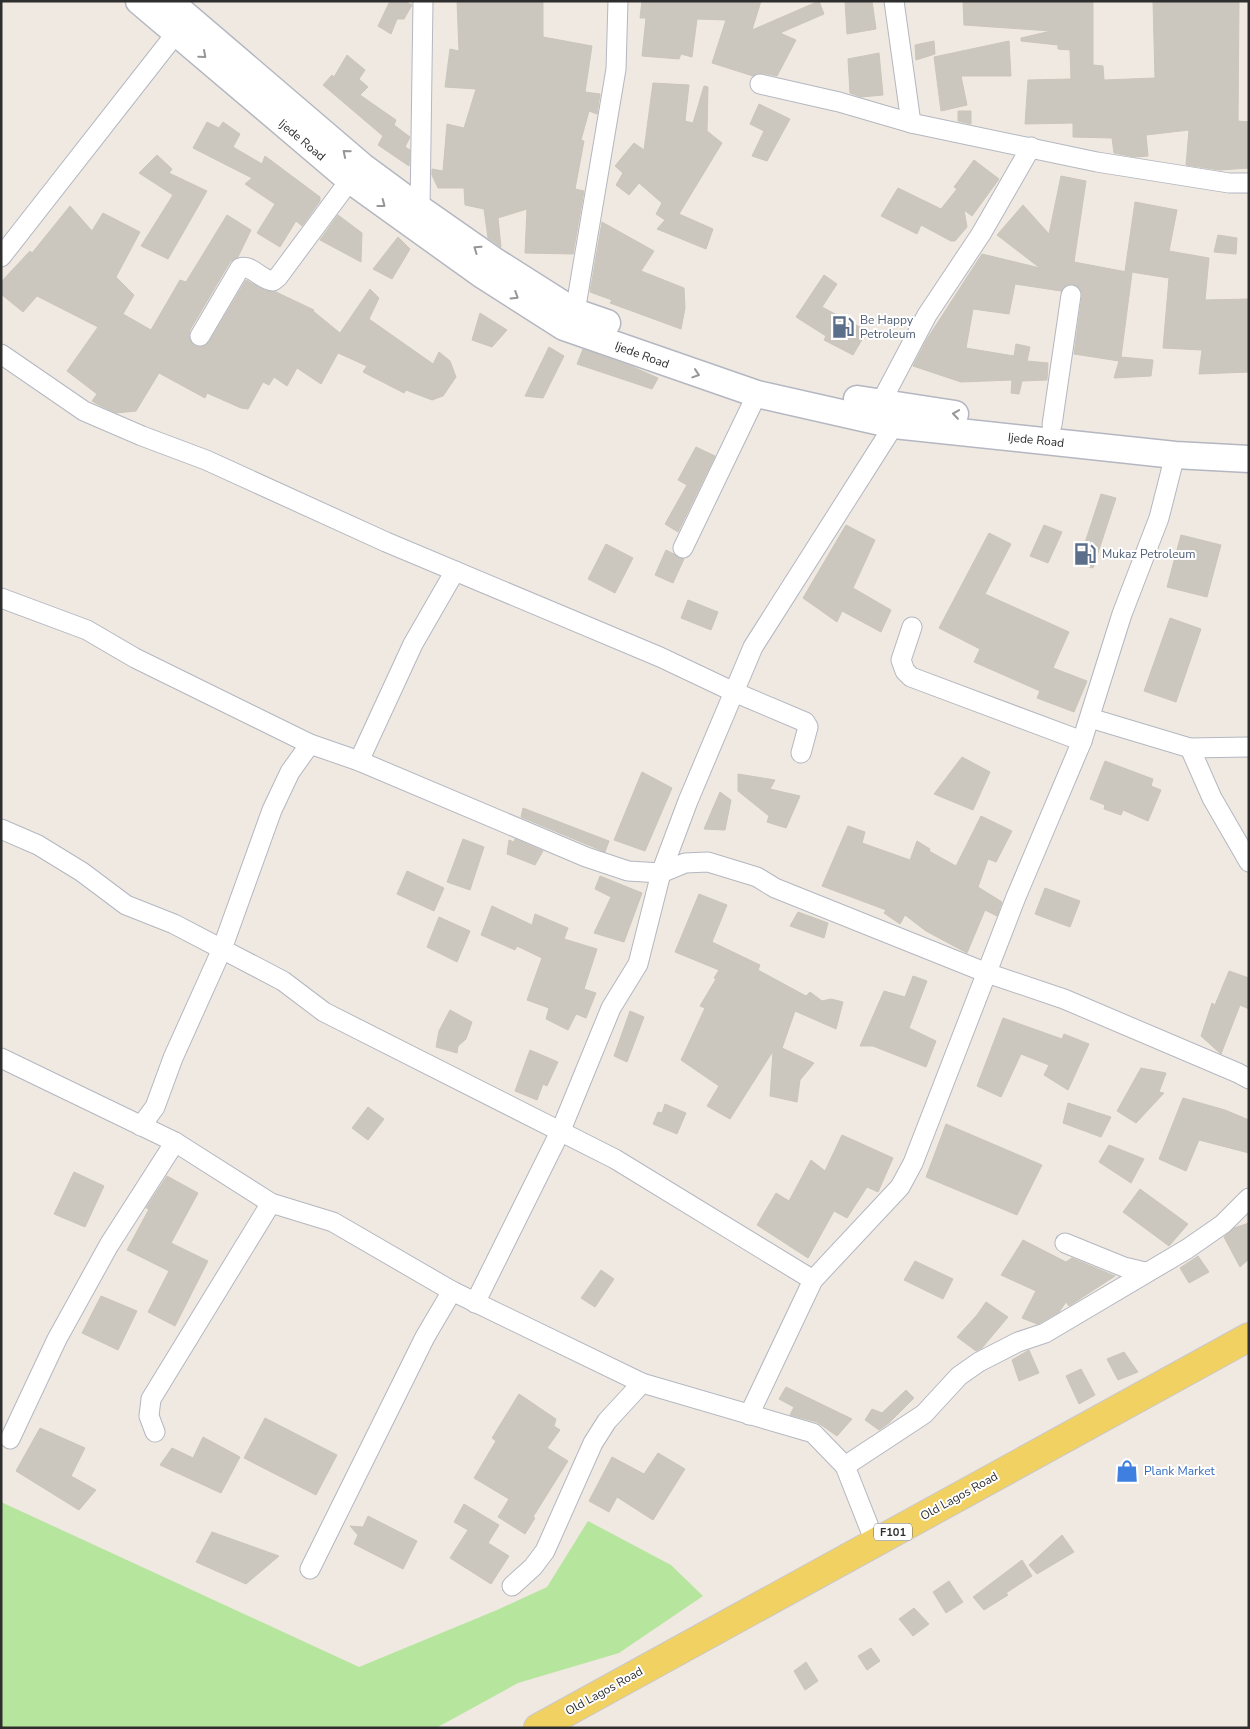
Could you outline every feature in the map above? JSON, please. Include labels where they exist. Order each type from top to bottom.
[{"type":"main road","name":"Ijede Road","points":[[139,1],[350,180],[481,274],[564,327],[757,394],[1175,456],[1249,458]]},
{"type":"main road","name":"Ijede Road","points":[[169,1],[356,161],[493,260],[575,312],[766,378],[887,414],[1052,425],[1181,439],[1249,442]]},
{"type":"main road","name":"Old Lagos Road","points":[[538,1728],[1249,1338]]},
{"type":"street","points":[[420,209],[424,1]]},
{"type":"street","points":[[575,312],[616,69],[618,1]]},
{"type":"street","points":[[894,1],[911,123]]},
{"type":"street","points":[[1,257],[177,32]]},
{"type":"street","points":[[760,84],[839,102],[911,123],[1097,162],[1229,183],[1249,183]]},
{"type":"street","points":[[475,1303],[561,1130],[611,1008],[638,964],[661,873],[688,801],[753,647],[887,414],[927,315],[981,234],[1031,147]]},
{"type":"street","points":[[200,336],[240,268],[251,269],[266,280],[273,281],[278,277],[350,180]]},
{"type":"street","points":[[1052,425],[1071,296]]},
{"type":"street","points":[[1,354],[84,411],[142,436],[206,460],[386,542],[660,657],[734,692],[805,722],[808,727],[801,753]]},
{"type":"street","points":[[683,548],[757,394]]},
{"type":"street","points":[[749,1415],[813,1280],[900,1187],[913,1163],[1016,897],[1082,741],[1122,614],[1158,518],[1175,456]]},
{"type":"street","points":[[359,761],[413,644],[455,571]]},
{"type":"street","points":[[1,598],[87,630],[135,658],[310,744],[359,761],[586,857],[628,871],[661,873],[684,863],[708,862],[726,866],[756,877],[775,888],[987,973],[1064,999],[1238,1073],[1249,1080]]},
{"type":"street","points":[[912,626],[900,660],[905,671],[911,677],[1082,741]]},
{"type":"street","points":[[1090,718],[1190,748],[1249,747]]},
{"type":"street","points":[[141,1126],[155,1107],[173,1058],[222,950],[272,810],[290,772],[310,744]]},
{"type":"street","points":[[1190,748],[1212,798],[1249,862]]},
{"type":"street","points":[[1,828],[45,850],[82,872],[126,905],[174,924],[283,981],[324,1012],[561,1130],[615,1159],[813,1280]]},
{"type":"street","points":[[1,1058],[175,1142],[271,1203],[333,1222],[475,1303],[642,1383],[749,1415],[779,1421],[813,1433],[845,1466],[875,1542]]},
{"type":"street","points":[[10,1439],[57,1339],[105,1253],[175,1142]]},
{"type":"street","points":[[845,1466],[924,1414],[960,1376],[979,1362],[1018,1342],[1045,1333],[1145,1272],[1187,1249],[1223,1224],[1249,1198]]},
{"type":"street","points":[[155,1432],[149,1416],[151,1399],[271,1203]]},
{"type":"street","points":[[1065,1243],[1124,1267],[1145,1272]]},
{"type":"street","points":[[310,1569],[424,1337],[452,1291]]},
{"type":"street","points":[[512,1586],[533,1567],[545,1551],[593,1443],[608,1421],[642,1383]]},
{"type":"green space","points":[[1,1502],[359,1667],[497,1610],[547,1587],[588,1521],[671,1565],[703,1596],[619,1653],[518,1683],[436,1728],[1,1728]]},
{"type":"building","points":[[390,1],[404,1],[412,5],[404,19],[397,19],[391,34],[378,26]]},
{"type":"building","points":[[457,1],[543,1],[543,37],[592,46],[585,92],[600,94],[597,114],[589,111],[581,140],[584,141],[575,189],[584,191],[573,254],[525,253],[527,209],[498,218],[501,247],[488,238],[484,209],[465,205],[464,188],[438,188],[432,175],[432,169],[443,171],[447,124],[464,128],[476,89],[445,87],[450,49],[459,51]]},
{"type":"building","points":[[642,1],[761,1],[752,30],[819,1],[824,14],[780,33],[796,40],[777,76],[762,73],[753,76],[712,63],[726,20],[697,19],[692,57],[681,54],[679,59],[642,56],[646,18],[640,18]]},
{"type":"building","points":[[845,1],[872,1],[876,29],[847,34]]},
{"type":"building","points":[[963,1],[1093,1],[1093,65],[1103,66],[1104,80],[1155,78],[1153,1],[1239,1],[1238,121],[1249,122],[1249,168],[1220,170],[1186,165],[1189,130],[1146,135],[1148,156],[1135,157],[1114,153],[1112,138],[1073,137],[1073,123],[1025,124],[1028,80],[1071,79],[1070,50],[1058,49],[1058,45],[1021,41],[1021,38],[1051,31],[964,25]]},
{"type":"building","points":[[934,41],[935,54],[916,60],[915,45]]},
{"type":"building","points":[[1009,41],[1011,76],[961,76],[967,105],[941,111],[934,57]]},
{"type":"building","points":[[879,53],[883,95],[861,97],[850,93],[848,59]]},
{"type":"building","points":[[347,55],[365,70],[359,79],[368,87],[360,95],[396,120],[394,125],[410,137],[405,147],[410,150],[409,166],[378,145],[383,136],[323,85],[332,75],[334,77]]},
{"type":"building","points":[[653,83],[689,85],[685,121],[693,123],[704,86],[708,87],[707,131],[722,143],[679,214],[713,229],[706,249],[657,229],[665,220],[656,214],[662,203],[639,183],[629,195],[616,185],[623,173],[615,166],[634,143],[644,150]]},
{"type":"building","points":[[759,104],[790,119],[767,161],[752,156],[764,131],[750,124]]},
{"type":"building","points":[[958,111],[971,111],[971,124],[958,121]]},
{"type":"building","points":[[207,122],[219,128],[223,122],[240,134],[233,147],[262,164],[265,156],[320,197],[320,201],[302,226],[296,221],[280,247],[257,233],[275,204],[245,184],[252,178],[193,148]]},
{"type":"building","points":[[157,155],[172,169],[169,173],[207,191],[168,259],[141,246],[173,195],[139,173]]},
{"type":"building","points":[[974,160],[999,179],[972,216],[964,210],[967,227],[955,241],[951,241],[921,225],[917,234],[881,216],[898,188],[941,209],[957,189],[954,187]]},
{"type":"building","points":[[1061,176],[1086,181],[1074,262],[1132,273],[1121,357],[1153,360],[1151,376],[1114,378],[1119,361],[1074,354],[1082,296],[1078,287],[1072,284],[1066,285],[1061,291],[1015,284],[1009,314],[973,309],[966,348],[1014,356],[1016,344],[1030,347],[1027,361],[1048,363],[1047,380],[1022,381],[1019,394],[1011,393],[1012,380],[961,382],[913,366],[927,339],[982,254],[1040,268],[997,235],[1023,205],[1049,234]]},
{"type":"building","points":[[1135,202],[1177,210],[1169,251],[1209,258],[1205,300],[1249,299],[1249,372],[1199,374],[1202,350],[1163,348],[1169,278],[1125,271]]},
{"type":"building","points":[[70,206],[92,231],[103,213],[140,232],[116,277],[134,295],[123,314],[151,330],[180,280],[186,282],[227,215],[251,230],[238,257],[230,262],[190,330],[189,336],[194,345],[200,347],[209,342],[246,280],[264,290],[276,292],[314,310],[340,333],[370,289],[379,298],[369,319],[433,364],[439,352],[450,361],[456,377],[443,396],[432,400],[406,390],[404,393],[363,372],[367,366],[338,353],[321,384],[297,368],[287,386],[274,377],[269,385],[263,382],[248,409],[241,408],[207,393],[205,398],[159,373],[136,411],[116,413],[92,401],[97,394],[67,371],[98,327],[37,296],[23,312],[1,294],[1,282],[30,251],[32,253]]},
{"type":"building","points":[[338,215],[362,233],[361,262],[320,240]]},
{"type":"building","points":[[602,222],[654,251],[641,271],[684,288],[685,308],[681,329],[610,303],[612,300],[590,292]]},
{"type":"building","points":[[1218,235],[1237,238],[1236,254],[1214,252]]},
{"type":"building","points":[[398,237],[410,249],[392,279],[373,269]]},
{"type":"building","points":[[824,275],[837,284],[822,307],[867,331],[853,355],[824,340],[826,336],[796,317]]},
{"type":"building","points":[[480,313],[507,330],[492,347],[472,340]]},
{"type":"building","points":[[549,347],[564,356],[543,398],[525,396]]},
{"type":"building","points":[[583,349],[658,378],[652,389],[577,364]]},
{"type":"building","points":[[696,447],[715,456],[678,532],[665,524],[687,485],[678,480]]},
{"type":"building","points":[[1101,494],[1116,498],[1093,568],[1078,564]]},
{"type":"building","points":[[846,525],[875,540],[853,588],[891,610],[881,632],[842,611],[837,622],[803,598]]},
{"type":"building","points":[[1044,525],[1062,532],[1048,563],[1030,556]]},
{"type":"building","points":[[989,533],[1011,544],[985,594],[1069,632],[1053,668],[1087,681],[1074,712],[1037,698],[1040,691],[974,662],[980,649],[939,628]]},
{"type":"building","points":[[1181,535],[1221,545],[1207,597],[1167,587]]},
{"type":"building","points":[[606,544],[633,558],[615,593],[588,579]]},
{"type":"building","points":[[666,550],[684,559],[673,583],[655,575]]},
{"type":"building","points":[[688,600],[718,612],[711,630],[681,618]]},
{"type":"building","points":[[1170,618],[1201,629],[1176,702],[1144,691]]},
{"type":"building","points":[[962,757],[990,772],[973,810],[934,794]]},
{"type":"building","points":[[1105,761],[1153,779],[1151,786],[1161,790],[1148,821],[1123,810],[1121,815],[1104,809],[1105,805],[1090,799]]},
{"type":"building","points":[[642,772],[672,788],[645,851],[614,840]]},
{"type":"building","points":[[738,774],[775,780],[770,789],[800,796],[786,828],[767,822],[769,816],[738,791]]},
{"type":"building","points":[[720,792],[731,800],[725,830],[704,829]]},
{"type":"building","points":[[523,808],[609,841],[605,852],[521,817]]},
{"type":"building","points":[[981,816],[1012,831],[996,862],[988,859],[978,887],[1002,902],[997,916],[985,910],[967,953],[926,931],[905,915],[900,924],[884,913],[886,910],[822,886],[848,826],[865,832],[862,843],[910,860],[917,841],[930,849],[929,851],[956,866]]},
{"type":"building","points":[[463,839],[484,847],[470,890],[447,882]]},
{"type":"building","points":[[515,839],[543,851],[535,865],[507,854],[509,840],[514,842]]},
{"type":"building","points":[[407,871],[444,888],[434,911],[397,894]]},
{"type":"building","points":[[600,876],[642,893],[624,942],[594,933],[611,897],[595,889]]},
{"type":"building","points":[[1045,888],[1080,901],[1070,927],[1035,914]]},
{"type":"building","points":[[699,894],[727,905],[712,942],[760,965],[758,970],[806,996],[810,992],[822,1001],[831,999],[843,1002],[836,1029],[795,1011],[782,1048],[814,1063],[800,1080],[797,1102],[770,1096],[773,1051],[730,1119],[707,1106],[719,1086],[681,1060],[705,1008],[700,1006],[716,979],[714,978],[719,970],[675,952]]},
{"type":"building","points":[[492,906],[532,925],[535,914],[568,928],[564,939],[597,949],[584,989],[596,993],[586,1018],[576,1014],[568,1030],[546,1019],[549,1008],[527,1000],[542,958],[517,946],[515,950],[481,935]]},
{"type":"building","points":[[798,912],[828,923],[824,938],[790,926]]},
{"type":"building","points":[[439,917],[470,931],[457,962],[427,947]]},
{"type":"building","points":[[1229,971],[1249,978],[1249,1009],[1240,1005],[1221,1054],[1201,1036],[1212,1003],[1215,1005]]},
{"type":"building","points":[[913,976],[927,981],[909,1028],[936,1041],[926,1067],[873,1046],[860,1046],[884,991],[905,997]]},
{"type":"building","points":[[450,1010],[472,1022],[466,1039],[458,1046],[457,1053],[436,1047],[439,1031]]},
{"type":"building","points":[[630,1011],[644,1017],[627,1062],[614,1056]]},
{"type":"building","points":[[1003,1018],[1062,1039],[1064,1034],[1089,1044],[1068,1090],[1044,1075],[1049,1065],[1021,1054],[1001,1097],[977,1086]]},
{"type":"building","points":[[530,1050],[558,1062],[547,1086],[543,1084],[537,1100],[515,1091]]},
{"type":"building","points":[[1141,1068],[1166,1073],[1159,1092],[1164,1093],[1136,1123],[1117,1111]]},
{"type":"building","points":[[1183,1098],[1225,1110],[1249,1120],[1249,1153],[1199,1140],[1186,1171],[1159,1159]]},
{"type":"building","points":[[1068,1103],[1111,1117],[1101,1137],[1063,1123]]},
{"type":"building","points":[[665,1104],[686,1113],[677,1134],[653,1124],[658,1112],[662,1113]]},
{"type":"building","points":[[368,1107],[384,1119],[368,1140],[352,1128]]},
{"type":"building","points":[[946,1124],[1042,1165],[1017,1215],[926,1177]]},
{"type":"building","points":[[842,1135],[893,1158],[878,1192],[867,1187],[847,1218],[834,1211],[808,1258],[757,1225],[776,1193],[789,1201],[811,1160],[825,1171]]},
{"type":"building","points":[[1109,1145],[1144,1159],[1131,1183],[1099,1162]]},
{"type":"building","points":[[74,1172],[104,1186],[85,1227],[54,1214]]},
{"type":"building","points":[[167,1176],[198,1193],[171,1243],[208,1261],[175,1326],[148,1312],[169,1271],[127,1250],[149,1209],[146,1208]]},
{"type":"building","points":[[1140,1189],[1188,1224],[1169,1246],[1123,1212]]},
{"type":"building","points":[[1249,1223],[1249,1259],[1240,1267],[1224,1237],[1234,1228]]},
{"type":"building","points":[[1023,1240],[1066,1262],[1072,1258],[1115,1276],[1069,1306],[1066,1302],[1059,1312],[1037,1324],[1022,1318],[1036,1291],[1001,1275]]},
{"type":"building","points":[[1198,1256],[1209,1272],[1189,1283],[1180,1268]]},
{"type":"building","points":[[915,1261],[953,1279],[943,1299],[904,1280]]},
{"type":"building","points":[[601,1270],[614,1279],[595,1307],[581,1298]]},
{"type":"building","points":[[101,1296],[137,1311],[118,1350],[82,1333]]},
{"type":"building","points":[[986,1302],[1008,1317],[982,1348],[976,1351],[957,1337]]},
{"type":"building","points":[[1029,1350],[1039,1373],[1019,1381],[1012,1360]]},
{"type":"building","points":[[1124,1352],[1138,1372],[1118,1380],[1107,1359]]},
{"type":"building","points":[[1081,1369],[1095,1395],[1079,1404],[1066,1376]]},
{"type":"building","points":[[786,1387],[852,1419],[837,1436],[817,1422],[790,1415],[794,1407],[779,1399]]},
{"type":"building","points":[[906,1390],[914,1398],[889,1423],[879,1430],[865,1420],[872,1409],[882,1413]]},
{"type":"building","points":[[519,1394],[556,1419],[554,1426],[560,1430],[547,1448],[568,1461],[533,1517],[535,1518],[525,1534],[498,1517],[509,1499],[474,1478],[496,1441],[492,1438]]},
{"type":"building","points":[[265,1418],[337,1455],[316,1495],[244,1458]]},
{"type":"building","points":[[40,1428],[85,1448],[71,1476],[96,1490],[79,1510],[16,1471]]},
{"type":"building","points":[[203,1437],[240,1457],[221,1493],[160,1465],[172,1448],[193,1458]]},
{"type":"building","points":[[658,1453],[685,1469],[653,1520],[617,1497],[609,1512],[589,1501],[612,1457],[644,1474]]},
{"type":"building","points":[[464,1504],[499,1525],[488,1543],[509,1556],[491,1584],[450,1558],[468,1530],[454,1522]]},
{"type":"building","points":[[368,1516],[417,1541],[403,1569],[354,1544],[358,1535],[350,1526],[363,1527]]},
{"type":"building","points":[[212,1532],[279,1556],[246,1584],[196,1562]]},
{"type":"building","points":[[1062,1535],[1074,1552],[1037,1574],[1029,1565]]},
{"type":"building","points":[[1022,1560],[1032,1576],[1006,1593],[1008,1595],[984,1610],[973,1597]]},
{"type":"building","points":[[949,1581],[963,1602],[946,1613],[933,1592]]},
{"type":"building","points":[[914,1608],[929,1624],[913,1636],[899,1619]]},
{"type":"building","points":[[871,1648],[880,1661],[867,1670],[858,1656]]},
{"type":"building","points":[[806,1662],[818,1681],[805,1690],[794,1671]]},
{"type":"place","name":"Be Happy Petroleum","points":[[843,327]]},
{"type":"place","name":"Mukaz Petroleum","points":[[1085,554]]},
{"type":"place","name":"Plank Market","points":[[1127,1471]]}]
